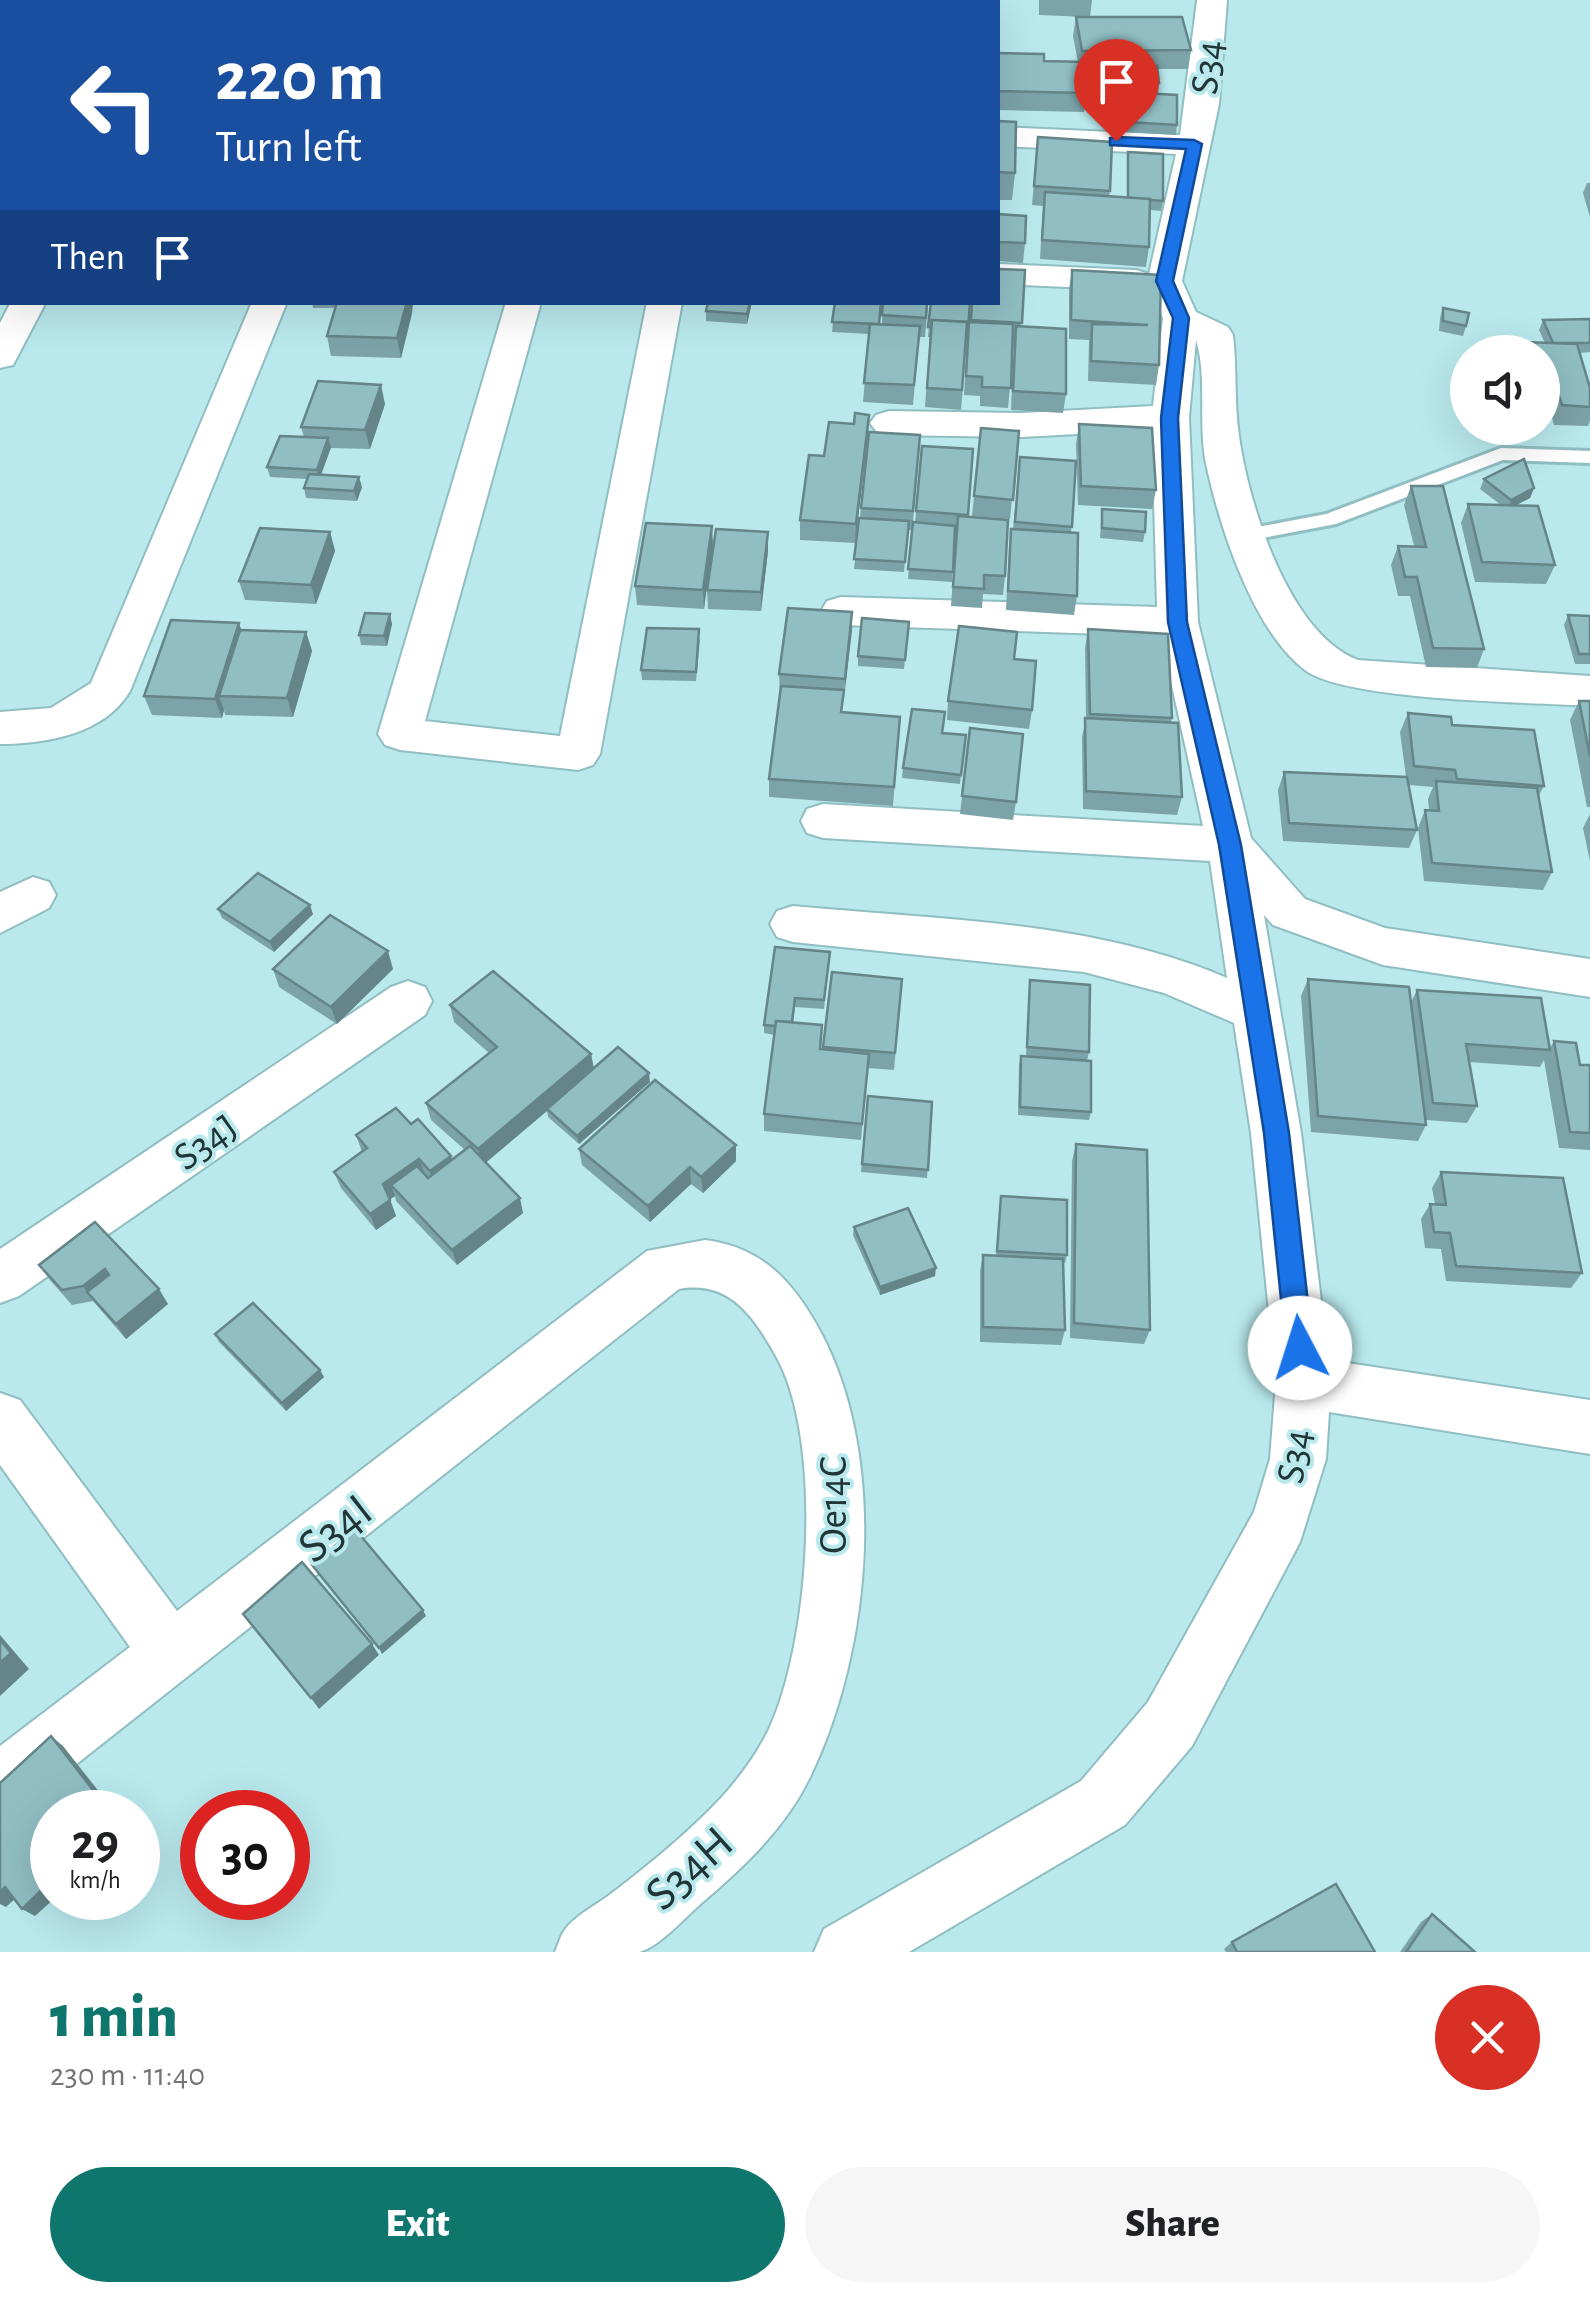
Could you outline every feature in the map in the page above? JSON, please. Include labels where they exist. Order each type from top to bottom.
[{"type":"street","name":"S34","points":[[847,1952],[1103,1803],[1170,1724],[1280,1522],[1298,1459],[1303,1382],[1276,1133],[1230,845],[1178,622],[1170,418],[1173,300],[1212,40],[1212,0]]},
{"type":"street","points":[[1000,136],[1194,144]]},
{"type":"street","points":[[1000,274],[1173,300],[1216,335],[1220,440],[1247,535],[1293,631],[1320,660],[1336,669],[1376,677],[1590,691]]},
{"type":"street","points":[[0,358],[27,305]]},
{"type":"street","points":[[0,728],[63,721],[92,709],[109,692],[269,305]]},
{"type":"street","points":[[523,305],[400,734],[578,754],[663,305]]},
{"type":"street","points":[[889,423],[1022,425],[1170,418]]},
{"type":"street","points":[[841,611],[1178,622]]},
{"type":"street","points":[[824,821],[1230,845],[1289,912],[1384,946],[1590,978]]},
{"type":"street","points":[[794,924],[1084,953],[1174,976],[1258,1012]]},
{"type":"street","name":"S34J","points":[[0,1279],[408,1001]]},
{"type":"street","name":"Oe14C","points":[[666,1268],[691,1262],[720,1264],[744,1273],[765,1290],[797,1338],[833,1438],[838,1519],[817,1682],[779,1774]]},
{"type":"street","name":"S34I","points":[[0,1785],[666,1268]]},
{"type":"street","points":[[1303,1382],[1590,1427]]},
{"type":"street","points":[[0,1419],[171,1653]]},
{"type":"street","name":"S34H","points":[[588,1952],[723,1840],[779,1774]]},
{"type":"lane","points":[[1247,535],[1329,520],[1501,454],[1590,456]]},
{"type":"building","points":[[1076,17],[1182,17],[1191,50],[1082,51]]},
{"type":"building","points":[[1000,53],[1044,54],[1044,61],[1085,62],[1087,93],[1000,91]]},
{"type":"building","points":[[1118,64],[1157,66],[1159,83],[1120,82]]},
{"type":"building","points":[[1126,92],[1177,95],[1177,125],[1126,122]]},
{"type":"building","points":[[1000,121],[1016,122],[1015,173],[1000,172]]},
{"type":"building","points":[[1038,137],[1112,142],[1110,191],[1034,186]]},
{"type":"building","points":[[1128,152],[1163,154],[1163,201],[1128,198]]},
{"type":"building","points":[[1045,192],[1150,199],[1149,247],[1042,240]]},
{"type":"building","points":[[1000,214],[1026,216],[1025,243],[1000,242]]},
{"type":"building","points":[[1000,269],[1025,270],[1022,323],[971,320],[972,305],[1000,305]]},
{"type":"building","points":[[1072,270],[1161,275],[1159,365],[1091,361],[1092,324],[1148,325],[1071,320]]},
{"type":"building","points":[[336,305],[406,305],[397,338],[327,336]]},
{"type":"building","points":[[707,305],[749,305],[747,314],[706,311]]},
{"type":"building","points":[[835,305],[881,305],[879,324],[832,322]]},
{"type":"building","points":[[883,305],[927,305],[926,318],[882,315]]},
{"type":"building","points":[[931,305],[970,305],[968,330],[967,322],[932,320],[928,327]]},
{"type":"building","points":[[1443,308],[1469,313],[1466,326],[1443,321]]},
{"type":"building","points":[[1590,319],[1590,343],[1560,343],[1560,335],[1550,335],[1543,320]]},
{"type":"building","points":[[932,320],[967,322],[962,390],[927,388]]},
{"type":"building","points":[[969,322],[1013,324],[1011,388],[982,387],[982,377],[966,376]]},
{"type":"building","points":[[870,324],[920,326],[914,385],[864,383]]},
{"type":"building","points":[[1016,326],[1066,329],[1066,394],[1013,391]]},
{"type":"building","points":[[1560,343],[1577,344],[1590,388],[1590,407],[1562,405]]},
{"type":"building","points":[[318,381],[381,385],[365,430],[301,427]]},
{"type":"building","points":[[855,413],[869,415],[856,524],[800,520],[809,455],[824,456],[829,422],[854,424]]},
{"type":"building","points":[[1079,424],[1152,428],[1156,490],[1081,486]]},
{"type":"building","points":[[981,428],[1019,431],[1013,500],[974,496]]},
{"type":"building","points":[[869,432],[920,435],[913,511],[861,508]]},
{"type":"building","points":[[280,436],[328,438],[317,470],[267,467]]},
{"type":"building","points":[[922,446],[973,449],[968,515],[916,511]]},
{"type":"building","points":[[1020,457],[1076,461],[1072,527],[1015,522]]},
{"type":"building","points":[[1524,459],[1534,488],[1511,500],[1484,479]]},
{"type":"building","points":[[309,474],[359,477],[354,491],[304,488]]},
{"type":"building","points":[[1411,486],[1443,486],[1484,649],[1433,648],[1417,577],[1405,577],[1398,546],[1426,547]]},
{"type":"building","points":[[1468,504],[1538,506],[1555,565],[1482,562]]},
{"type":"building","points":[[1102,509],[1146,512],[1145,532],[1102,528]]},
{"type":"building","points":[[958,516],[1008,520],[1005,576],[984,575],[984,589],[953,587]]},
{"type":"building","points":[[859,518],[909,521],[905,562],[854,559]]},
{"type":"building","points":[[913,522],[955,526],[953,572],[908,569]]},
{"type":"building","points":[[646,523],[712,526],[703,590],[635,586]]},
{"type":"building","points":[[260,528],[330,532],[311,585],[239,581]]},
{"type":"building","points":[[716,529],[768,532],[761,592],[707,590]]},
{"type":"building","points":[[1011,529],[1078,533],[1077,596],[1008,591]]},
{"type":"building","points":[[788,608],[852,612],[845,679],[779,674]]},
{"type":"building","points":[[365,613],[390,614],[384,636],[359,635]]},
{"type":"building","points":[[1568,615],[1590,616],[1590,654],[1579,654]]},
{"type":"building","points":[[862,618],[909,622],[905,660],[858,656]]},
{"type":"building","points":[[171,620],[239,623],[215,699],[144,696]]},
{"type":"building","points":[[959,626],[1017,632],[1014,659],[1036,661],[1032,710],[948,701]]},
{"type":"building","points":[[647,628],[699,629],[696,672],[641,670]]},
{"type":"building","points":[[1088,629],[1168,634],[1172,718],[1090,714]]},
{"type":"building","points":[[240,630],[306,632],[287,698],[219,696]]},
{"type":"building","points":[[781,686],[844,690],[841,712],[900,717],[894,787],[769,779]]},
{"type":"building","points":[[1579,701],[1590,701],[1590,756]]},
{"type":"building","points":[[912,709],[945,712],[942,733],[966,735],[961,775],[903,768]]},
{"type":"building","points":[[1408,713],[1451,717],[1452,725],[1534,730],[1544,786],[1457,779],[1455,770],[1414,766]]},
{"type":"building","points":[[1085,718],[1178,723],[1182,797],[1086,791]]},
{"type":"building","points":[[970,728],[1023,734],[1016,802],[962,796]]},
{"type":"building","points":[[1284,772],[1407,777],[1417,830],[1289,823]]},
{"type":"building","points":[[1436,781],[1537,788],[1552,872],[1432,863],[1425,810],[1439,811]]},
{"type":"building","points":[[258,873],[310,905],[270,942],[218,909]]},
{"type":"building","points":[[330,915],[388,951],[331,1007],[273,969]]},
{"type":"building","points":[[775,947],[830,952],[824,1000],[795,998],[792,1022],[776,1021],[776,1026],[764,1025]]},
{"type":"building","points":[[493,971],[591,1054],[478,1149],[426,1103],[497,1047],[450,1005]]},
{"type":"building","points":[[832,972],[902,979],[895,1053],[823,1047]]},
{"type":"building","points":[[1308,979],[1409,987],[1426,1125],[1318,1116]]},
{"type":"building","points":[[1030,980],[1090,985],[1089,1052],[1027,1047]]},
{"type":"building","points":[[1417,990],[1541,998],[1550,1050],[1466,1044],[1477,1106],[1433,1103]]},
{"type":"building","points":[[776,1021],[822,1025],[820,1049],[869,1054],[862,1124],[764,1114]]},
{"type":"building","points":[[1554,1041],[1576,1043],[1580,1065],[1590,1065],[1590,1133],[1570,1132]]},
{"type":"building","points":[[618,1047],[649,1073],[577,1136],[547,1109]]},
{"type":"building","points":[[1021,1056],[1091,1061],[1091,1112],[1020,1107]]},
{"type":"building","points":[[655,1080],[736,1145],[701,1177],[690,1167],[648,1206],[579,1149]]},
{"type":"building","points":[[868,1096],[932,1102],[928,1170],[862,1164]]},
{"type":"building","points":[[396,1108],[411,1124],[418,1119],[451,1156],[430,1171],[419,1159],[383,1184],[390,1200],[370,1214],[334,1172],[367,1148],[356,1135]]},
{"type":"building","points":[[1076,1144],[1147,1150],[1150,1330],[1074,1323]]},
{"type":"building","points":[[470,1146],[520,1198],[452,1250],[391,1185],[417,1166],[428,1178]]},
{"type":"building","points":[[1441,1172],[1563,1178],[1582,1273],[1456,1266],[1450,1233],[1434,1232],[1430,1204],[1446,1205]]},
{"type":"building","points":[[1001,1196],[1067,1200],[1067,1255],[997,1251]]},
{"type":"building","points":[[908,1208],[936,1268],[880,1287],[854,1227]]},
{"type":"building","points":[[95,1222],[159,1289],[116,1324],[87,1292],[109,1275],[105,1269],[83,1286],[62,1290],[39,1265]]},
{"type":"building","points":[[983,1255],[1063,1259],[1065,1330],[983,1327]]},
{"type":"building","points":[[253,1303],[320,1370],[282,1403],[215,1334]]},
{"type":"building","points":[[355,1529],[423,1610],[379,1648],[312,1565]]},
{"type":"building","points":[[302,1562],[372,1644],[311,1698],[243,1614]]},
{"type":"building","points":[[0,1640],[11,1653],[0,1663]]},
{"type":"building","points":[[51,1736],[93,1790],[30,1790],[30,1901],[22,1909],[5,1887],[0,1892],[0,1783]]},
{"type":"building","points":[[1336,1884],[1375,1952],[1237,1952],[1232,1942]]},
{"type":"building","points":[[1432,1914],[1475,1952],[1406,1952]]},
{"type":"route","points":[[1116,141],[1194,144],[1165,281],[1181,318],[1170,418],[1178,622],[1230,845],[1276,1133],[1300,1348]]}]
